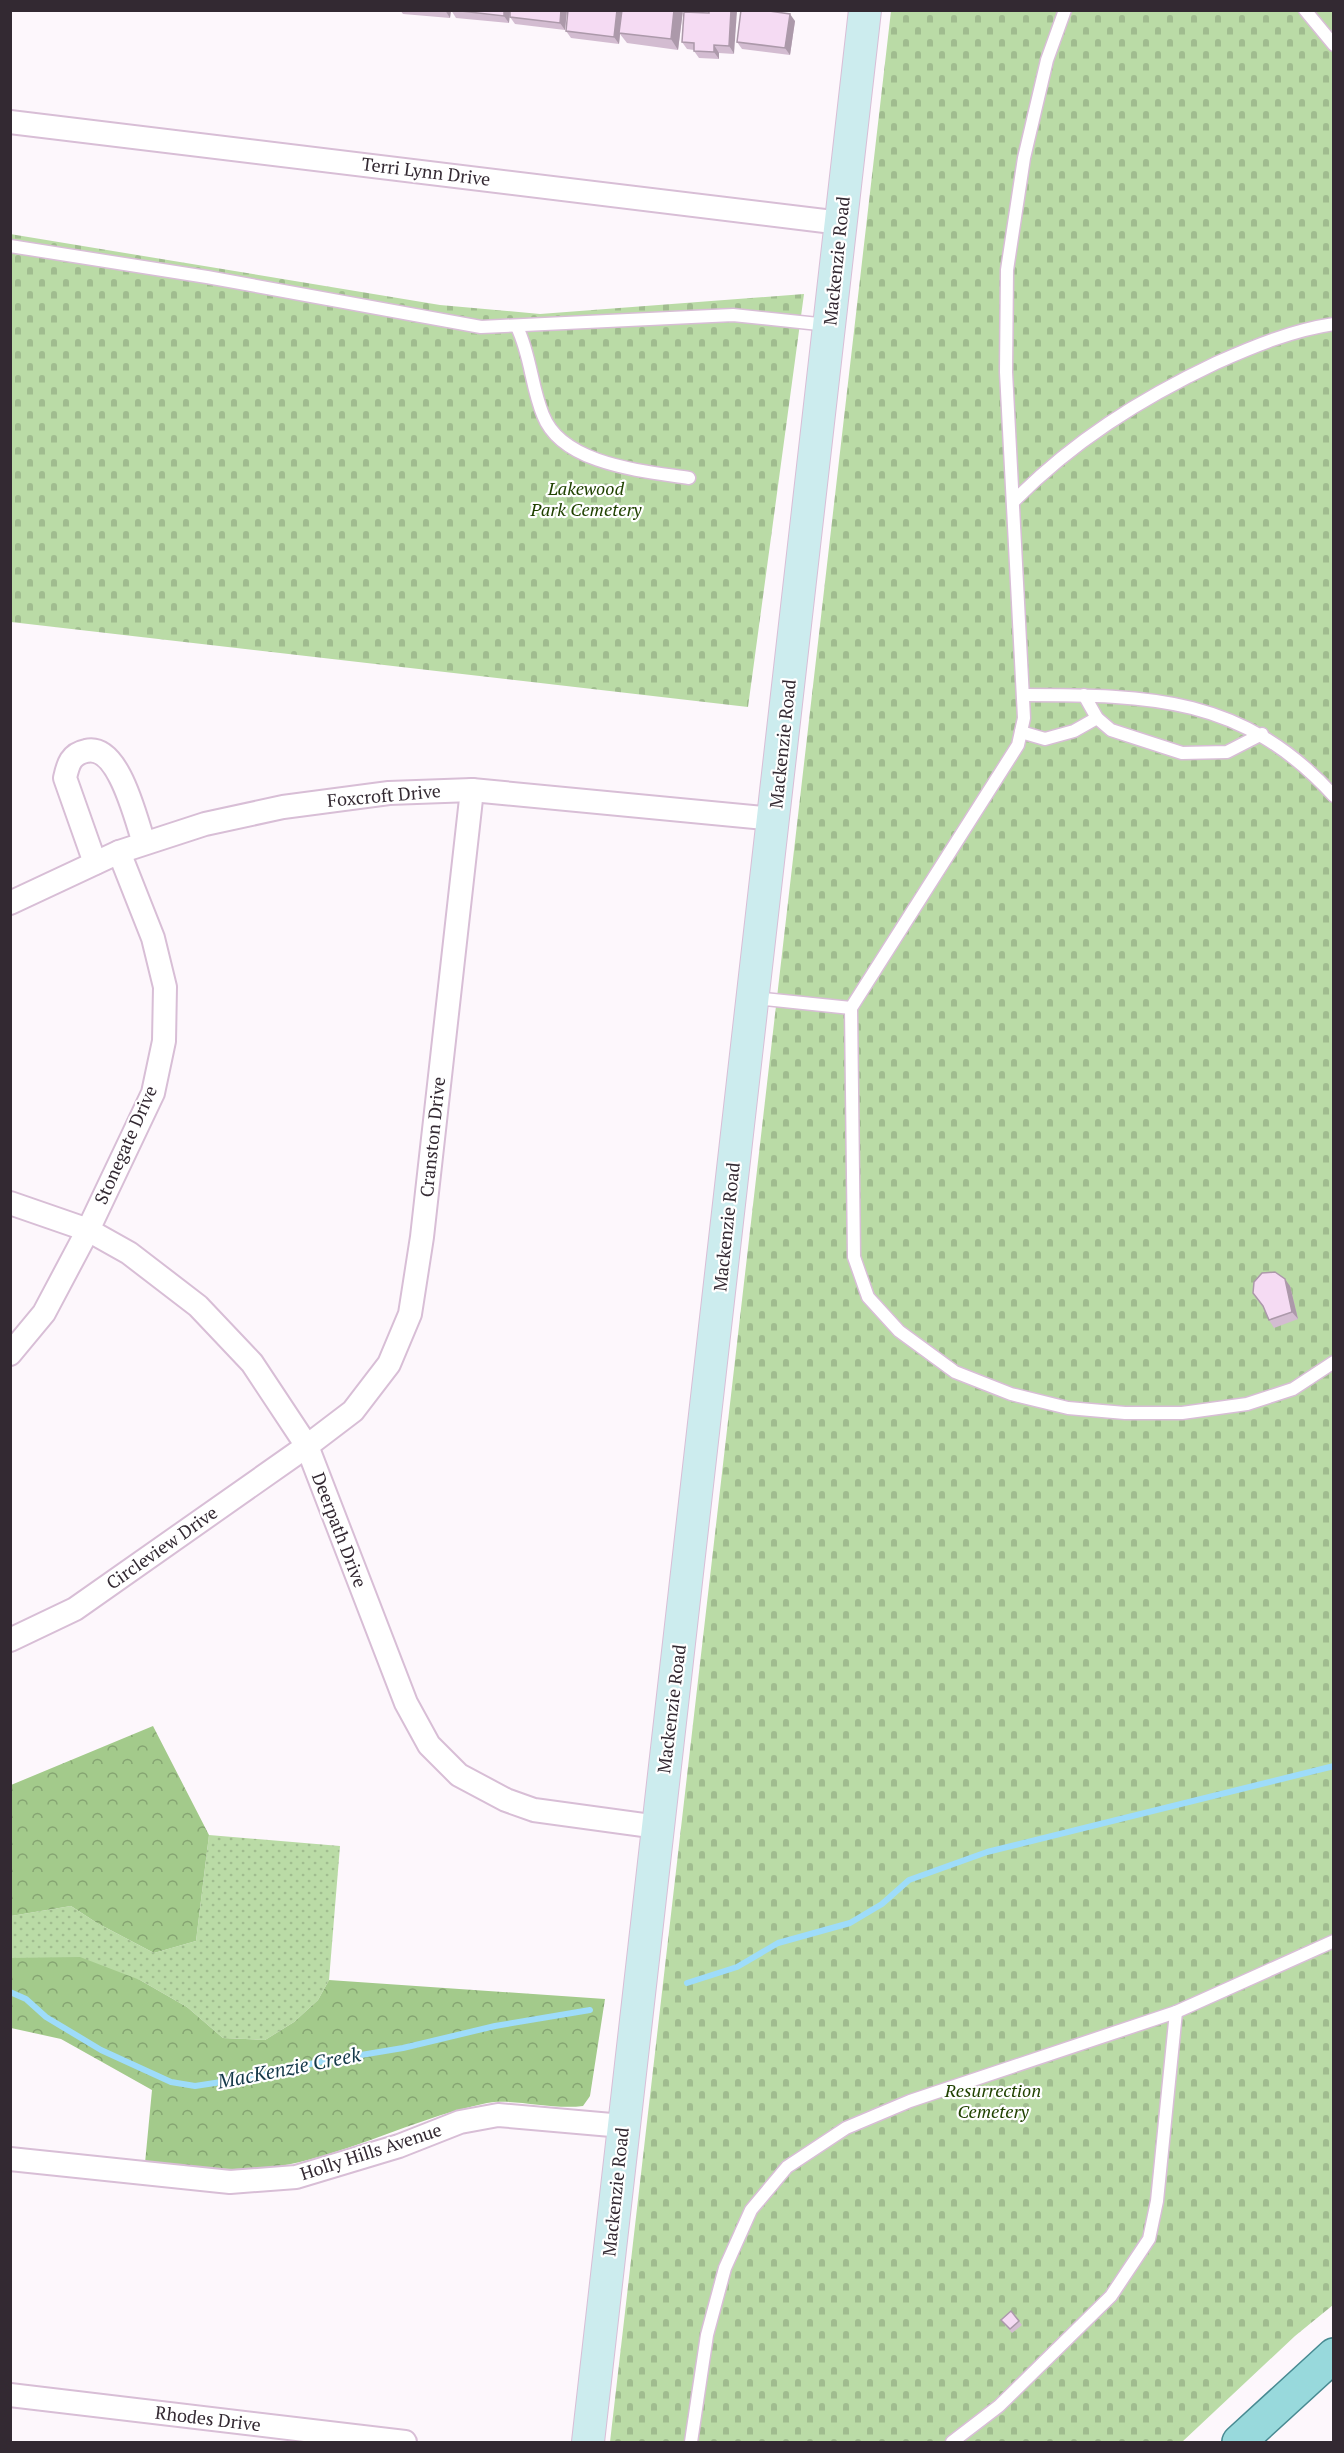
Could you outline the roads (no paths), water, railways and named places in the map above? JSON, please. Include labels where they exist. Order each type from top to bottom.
[{"type":"main road","name":"Mackenzie Road","points":[[588,2442],[865,10]]},
{"type":"main road","points":[[1239,2442],[1334,2355]]},
{"type":"street","name":"Terri Lynn Drive","points":[[10,122],[841,223]]},
{"type":"street","points":[[95,863],[65,778],[68,764],[76,753],[91,750],[105,755],[116,766],[144,843]]},
{"type":"street","name":"Foxcroft Drive","points":[[10,903],[119,852],[205,824],[283,807],[389,792],[472,790],[774,819]]},
{"type":"street","name":"Cranston Drive","points":[[307,1446],[353,1411],[389,1364],[410,1314],[422,1237],[472,790]]},
{"type":"street","name":"Stonegate Drive","points":[[10,1354],[44,1313],[88,1230],[153,1093],[164,1041],[165,987],[153,939],[119,852]]},
{"type":"street","name":"Deerpath Drive","points":[[10,1203],[88,1230],[129,1253],[198,1306],[252,1363],[307,1446],[406,1703],[429,1745],[459,1775],[506,1800],[534,1810],[658,1827]]},
{"type":"street","name":"Circleview Drive","points":[[10,1640],[75,1609],[307,1446]]},
{"type":"street","name":"Holly Hills Avenue","points":[[10,2159],[230,2182],[296,2177],[399,2146],[460,2122],[498,2115],[623,2126]]},
{"type":"street","name":"Rhodes Drive","points":[[10,2395],[405,2442]]},
{"type":"lane","points":[[1065,10],[1047,60],[1024,158],[1007,270],[1006,372],[1023,695],[1021,732],[1018,745],[851,1008],[854,1257],[868,1297],[908,1338],[955,1372],[1011,1394],[1068,1408],[1125,1413],[1182,1413],[1247,1404],[1293,1389],[1334,1362]]},
{"type":"lane","points":[[1305,10],[1334,45]]},
{"type":"lane","points":[[10,246],[207,277],[449,323],[482,327],[733,315],[830,325]]},
{"type":"lane","points":[[1013,502],[1047,468],[1093,432],[1165,387],[1259,344],[1334,324]]},
{"type":"lane","points":[[517,327],[529,356],[544,418],[557,438],[584,454],[615,466],[689,478]]},
{"type":"lane","points":[[1023,695],[1084,694],[1165,701],[1216,714],[1262,734],[1312,772],[1334,796]]},
{"type":"lane","points":[[1084,694],[1097,718],[1111,730],[1182,753],[1227,752],[1262,734]]},
{"type":"lane","points":[[1021,732],[1045,739],[1074,731],[1097,718]]},
{"type":"lane","points":[[753,998],[851,1008]]},
{"type":"lane","points":[[691,2442],[707,2335],[724,2268],[751,2210],[787,2167],[846,2128],[910,2101],[1176,2012],[1334,1941]]},
{"type":"lane","points":[[952,2442],[999,2406],[1111,2296],[1149,2239],[1157,2201],[1176,2012]]},
{"type":"waterway","points":[[687,1983],[737,1967],[778,1943],[850,1923],[882,1904],[909,1880],[987,1852],[1334,1766]]},
{"type":"waterway","name":"MacKenzie Creek","points":[[10,1992],[26,1999],[46,2017],[101,2050],[171,2082],[195,2086],[254,2077],[319,2062],[403,2048],[495,2026],[590,2010]]},
{"type":"park label","name":"Lakewood Park Cemetery","points":[[586,499]]},
{"type":"park label","name":"Resurrection Cemetery","points":[[993,2101]]}]
